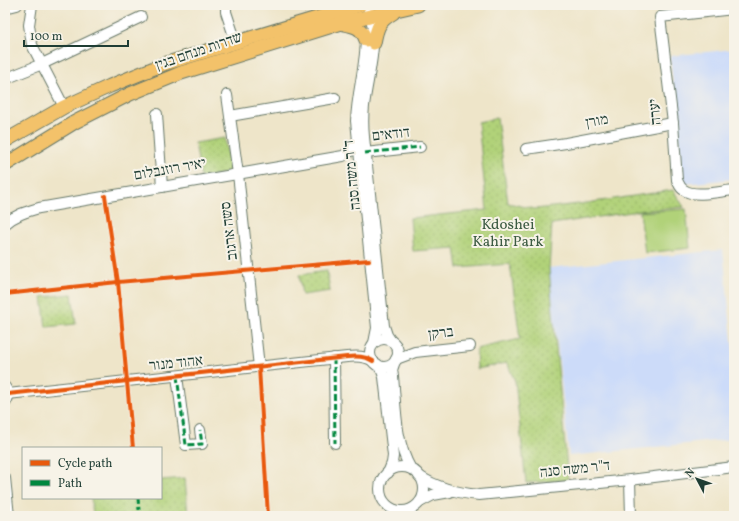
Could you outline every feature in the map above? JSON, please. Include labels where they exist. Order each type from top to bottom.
[{"type":"main road","name":"שדרות מנחם בגין","points":[[5,141],[64,107],[164,64],[236,42],[366,10],[397,10],[418,5]]},
{"type":"main road","name":"שדרות מנחם בגין","points":[[5,165],[75,122],[130,94],[181,73],[340,23],[366,10]]},
{"type":"main road","points":[[340,23],[350,25],[361,30],[370,41],[380,22],[397,10]]},
{"type":"street","points":[[5,8],[17,5]]},
{"type":"street","points":[[32,5],[29,25],[32,45],[64,107]]},
{"type":"street","points":[[226,5],[226,12],[236,42]]},
{"type":"street","name":"יערה","points":[[734,9],[660,18],[673,123],[677,180],[684,191],[693,194],[734,190]]},
{"type":"street","name":"ד\"ר משה סנה","points":[[366,10],[370,41],[364,108],[365,153],[384,326],[387,335],[394,344]]},
{"type":"street","points":[[5,79],[42,64],[141,17]]},
{"type":"street","name":"ד\"ר משה סנה","points":[[370,41],[356,108],[359,165],[377,328],[373,345]]},
{"type":"street","name":"סשה ארגוב","points":[[227,95],[238,174],[259,367]]},
{"type":"street","points":[[230,116],[335,98]]},
{"type":"street","points":[[157,114],[162,187]]},
{"type":"street","name":"מורן","points":[[526,149],[673,123]]},
{"type":"street","points":[[343,156],[352,150],[357,141]]},
{"type":"street","name":"דודאים","points":[[365,153],[420,147]]},
{"type":"street","points":[[343,156],[353,158],[359,165]]},
{"type":"street","name":"יאיר רוזנבלום","points":[[5,224],[21,213],[38,208],[343,156]]},
{"type":"street","points":[[411,516],[423,494],[424,488],[423,483],[406,460],[401,446],[392,370],[398,351],[394,344],[383,339],[373,345],[371,357],[384,376],[392,448],[392,463],[388,473],[381,482],[380,490],[385,503],[395,512],[408,510],[418,503]]},
{"type":"street","name":"ברקן","points":[[394,344],[403,350],[415,352],[470,346]]},
{"type":"street","name":"אהוד מנור","points":[[347,357],[362,353],[373,345]]},
{"type":"street","name":"ברקן","points":[[396,360],[415,352]]},
{"type":"street","name":"אהוד מנור","points":[[6,395],[334,358],[362,356],[367,357],[375,363]]},
{"type":"street","points":[[334,358],[335,443]]},
{"type":"street","points":[[375,363],[385,366],[390,365],[396,360]]},
{"type":"street","points":[[177,376],[186,445],[202,444],[200,430]]},
{"type":"street","points":[[388,473],[396,468],[404,467],[415,472]]},
{"type":"street","name":"ד\"ר משה סנה","points":[[415,472],[437,486],[479,495],[630,480],[734,467]]},
{"type":"street","name":"ד\"ר משה סנה","points":[[693,473],[734,473]]},
{"type":"street","points":[[5,478],[8,516]]},
{"type":"street","points":[[630,480],[631,516]]},
{"type":"street","name":"ד\"ר משה סנה","points":[[418,503],[433,495],[444,492],[460,492]]},
{"type":"shaded area","points":[[734,49],[734,179],[684,184],[670,56]]},
{"type":"shaded area","points":[[723,250],[734,361],[734,439],[569,456],[549,268]]},
{"type":"green space","name":"Kdoshei Kahir Park","points":[[497,118],[508,203],[535,209],[673,190],[684,207],[638,211],[552,224],[549,269],[568,480],[526,483],[515,381],[507,363],[477,369],[476,349],[520,339],[510,264],[458,268],[455,248],[413,251],[410,218],[487,210],[478,122]]},
{"type":"green space","points":[[225,138],[230,172],[201,178],[195,143]]},
{"type":"green space","points":[[686,209],[690,248],[645,253],[640,212]]},
{"type":"green space","points":[[327,271],[330,291],[302,295],[299,275]]},
{"type":"green space","points":[[72,294],[76,324],[46,327],[42,297]]},
{"type":"green space","points":[[185,478],[188,516],[93,516],[91,499],[162,499],[162,480]]},
{"type":"marked path","points":[[365,153],[420,147]]},
{"type":"marked path","points":[[334,358],[335,443]]},
{"type":"marked path","points":[[177,376],[186,445],[202,444],[200,430]]},
{"type":"marked path","points":[[138,499],[139,510]]},
{"type":"cycle path","points":[[105,196],[118,282],[133,447]]},
{"type":"cycle path","points":[[5,294],[118,282],[369,260]]},
{"type":"cycle path","points":[[8,394],[354,356],[367,358],[373,361]]},
{"type":"cycle path","points":[[259,367],[268,516]]}]
